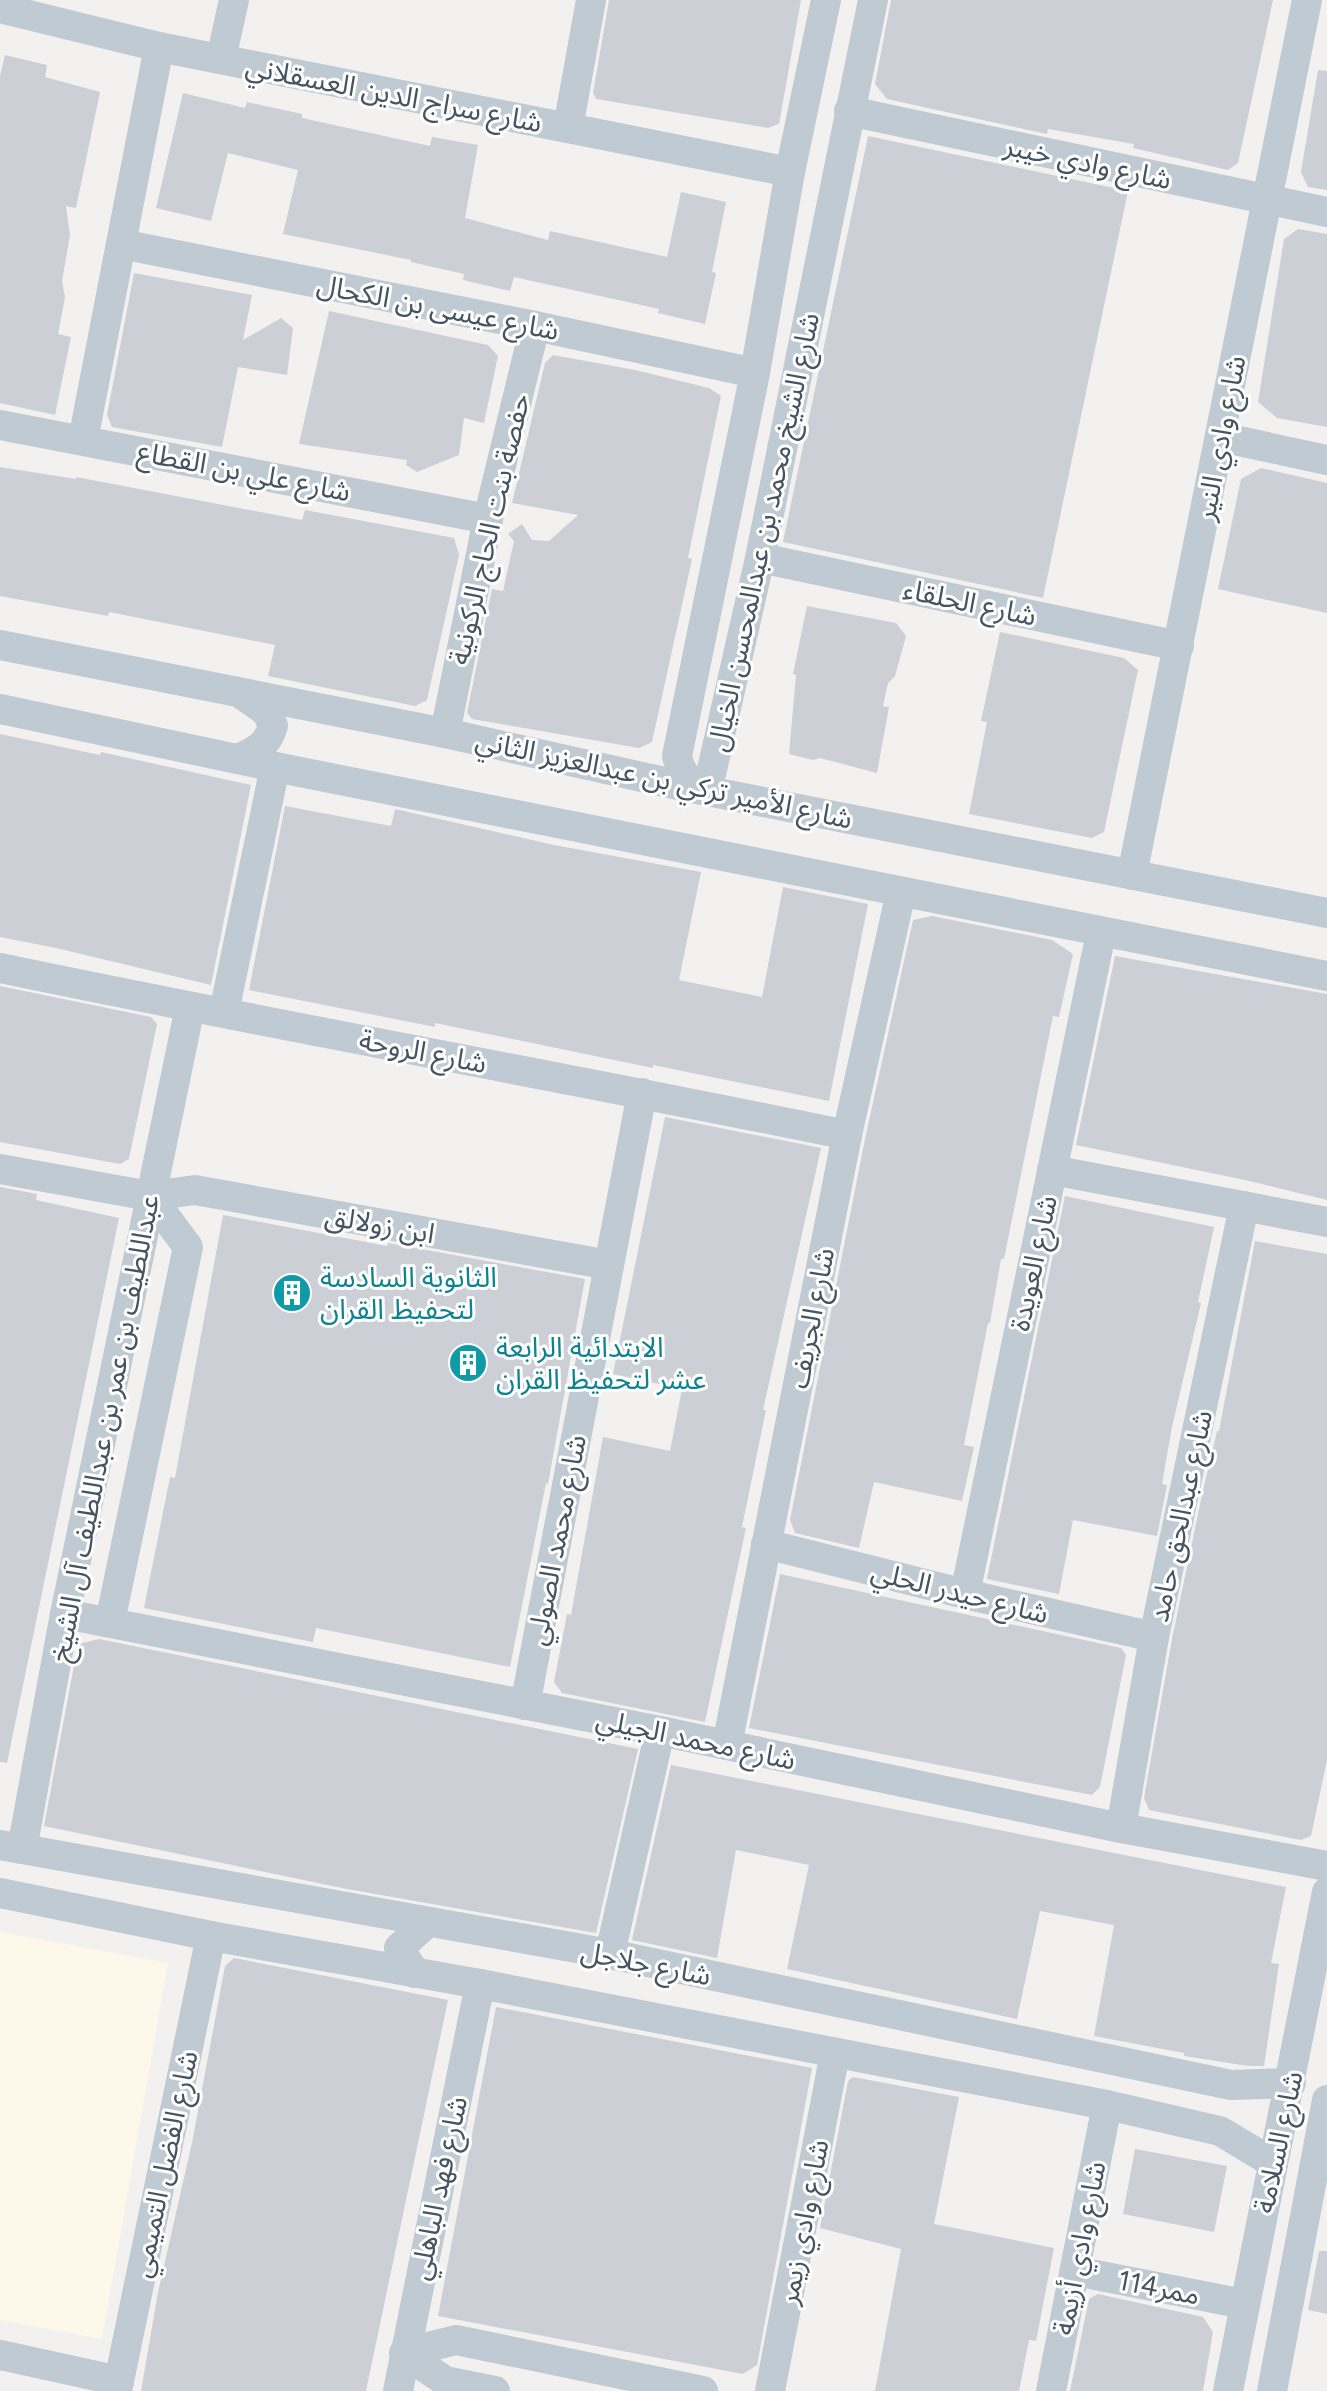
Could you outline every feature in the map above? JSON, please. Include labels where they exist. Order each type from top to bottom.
[{"type":"street","points":[[221,59],[234,0]]},
{"type":"street","points":[[568,128],[591,0]]},
{"type":"street","name":"شارع الشيخ محمد بن عبدالمحسن الخيال","points":[[826,0],[790,172],[755,373],[677,756],[680,771],[696,781],[705,780],[711,774],[760,558],[873,0]]},
{"type":"street","name":"شارع وادي النير","points":[[1132,875],[1307,0]]},
{"type":"street","name":"شارع سراج الدين العسقلاني","points":[[0,8],[40,10],[159,47],[790,172]]},
{"type":"street","points":[[83,440],[159,47]]},
{"type":"street","name":"شارع وادي خيبر","points":[[849,111],[1327,212]]},
{"type":"street","name":"شارع عيسى بن الكحال","points":[[121,244],[755,373]]},
{"type":"street","name":"حفصة بنت الحاج الركونية","points":[[445,733],[488,519],[535,326]]},
{"type":"street","name":"شارع علي بن القطاع","points":[[0,425],[488,519]]},
{"type":"street","points":[[1220,437],[1327,460]]},
{"type":"street","name":"شارع الحلقاء","points":[[760,558],[1179,646]]},
{"type":"street","name":"شارع الأمير تركي بن عبدالعزيز الثاني","points":[[0,645],[445,733],[687,787],[1327,913]]},
{"type":"street","points":[[238,759],[262,749],[273,726],[267,712],[243,695]]},
{"type":"street","points":[[0,709],[275,767],[1327,976]]},
{"type":"street","points":[[310,774],[294,757],[287,745],[285,732],[294,720],[319,709]]},
{"type":"street","points":[[224,1012],[275,767]]},
{"type":"street","name":"شارع الجريف","points":[[727,1745],[847,1135],[901,892]]},
{"type":"street","name":"شارع العويدة","points":[[965,1594],[1101,933]]},
{"type":"street","name":"شارع الروحة","points":[[0,968],[847,1135]]},
{"type":"street","name":"عبداللطيف بن عمر بن عبداللطيف آل الشيخ","points":[[11,1847],[65,1614],[190,1007]]},
{"type":"street","name":"شارع محمد الصولي","points":[[525,1705],[642,1093]]},
{"type":"street","name":"ابن زولالق","points":[[0,1169],[150,1196],[195,1190],[609,1265]]},
{"type":"street","points":[[1052,1170],[1327,1222]]},
{"type":"street","points":[[110,1622],[188,1247],[150,1196]]},
{"type":"street","name":"شارع عبدالحق حامد","points":[[1121,1828],[1154,1637],[1244,1206]]},
{"type":"street","name":"شارع حيدر الحلي","points":[[766,1544],[1154,1637]]},
{"type":"street","name":"شارع محمد الجيلي","points":[[65,1614],[660,1731],[1121,1828],[1327,1866]]},
{"type":"street","points":[[610,1954],[660,1731]]},
{"type":"street","name":"شارع جلاجل","points":[[11,1847],[610,1954],[1231,2085],[1291,2083]]},
{"type":"street","name":"شارع السلامة","points":[[1228,2391],[1327,1892]]},
{"type":"street","name":"شارع جلاجل","points":[[0,1893],[211,1936],[480,1984],[1107,2105],[1220,2131],[1273,2163]]},
{"type":"street","points":[[361,1963],[387,1945],[380,1913]]},
{"type":"street","points":[[415,1973],[399,1948],[428,1922]]},
{"type":"street","name":"شارع الفضل التميمي","points":[[118,2386],[211,1936]]},
{"type":"street","name":"شارع فهد الباهلي","points":[[398,2391],[480,1984]]},
{"type":"street","name":"شارع وادي زيمر","points":[[770,2391],[835,2053]]},
{"type":"street","points":[[1187,2123],[1206,2103],[1198,2078]]},
{"type":"street","points":[[1272,2391],[1320,2161],[1327,2100]]},
{"type":"street","name":"شارع وادي أزيمة","points":[[1051,2391],[1107,2105]]},
{"type":"street","name":"ممر114","points":[[1075,2271],[1244,2304]]},
{"type":"street","points":[[404,2353],[456,2340],[698,2391]]},
{"type":"street","points":[[404,2353],[445,2381],[495,2391]]},
{"type":"street","points":[[0,2355],[118,2386]]},
{"type":"shaded area","points":[[0,1932],[168,1963],[102,2339],[0,2320]]},
{"type":"building","points":[[609,0],[801,0],[779,124],[768,128],[596,99],[593,93]]},
{"type":"building","points":[[891,0],[1273,0],[1238,163],[1228,170],[1133,148],[1134,144],[1048,129],[1047,134],[887,99],[875,84]]},
{"type":"building","points":[[5,55],[47,65],[45,77],[100,92],[76,208],[66,206],[70,235],[62,281],[65,297],[58,334],[71,337],[55,415],[0,403],[0,76]]},
{"type":"building","points":[[1318,70],[1327,71],[1327,190],[1308,187],[1301,172]]},
{"type":"building","points":[[183,93],[245,108],[247,102],[302,114],[302,118],[430,146],[432,137],[478,145],[465,218],[548,240],[550,231],[667,257],[681,192],[726,202],[705,324],[658,313],[659,309],[514,277],[510,291],[463,280],[464,274],[411,260],[283,234],[298,170],[228,153],[211,221],[156,208]]},
{"type":"building","points":[[868,136],[1128,191],[1043,598],[783,542]]},
{"type":"building","points":[[1298,229],[1327,234],[1327,427],[1277,418],[1258,402],[1284,239]]},
{"type":"building","points":[[134,273],[252,295],[243,340],[281,318],[293,328],[287,375],[238,367],[222,447],[112,427],[107,415]]},
{"type":"building","points":[[329,311],[488,345],[498,356],[484,423],[464,418],[459,455],[417,472],[406,465],[407,460],[299,444]]},
{"type":"building","points":[[553,355],[709,388],[721,396],[688,558],[692,559],[652,742],[639,748],[472,719],[467,713],[492,589],[503,591],[514,541],[508,534],[522,524],[532,540],[549,541],[578,515],[512,503],[545,363]]},
{"type":"building","points":[[0,467],[76,477],[302,520],[305,510],[454,538],[459,555],[427,700],[415,706],[268,676],[275,645],[109,612],[108,616],[0,596]]},
{"type":"building","points":[[1261,468],[1327,483],[1327,613],[1218,589],[1241,479]]},
{"type":"building","points":[[807,606],[896,623],[906,636],[895,676],[888,683],[883,706],[889,707],[877,773],[820,758],[813,760],[789,754],[796,675],[793,674]]},
{"type":"building","points":[[1000,632],[1124,658],[1138,670],[1104,832],[1092,838],[969,814],[987,722],[981,721]]},
{"type":"building","points":[[0,734],[100,755],[101,752],[251,785],[211,985],[0,937]]},
{"type":"building","points":[[285,806],[391,826],[395,809],[554,845],[701,872],[679,980],[762,997],[783,887],[868,904],[829,1101],[435,1023],[435,1027],[249,990]]},
{"type":"building","points":[[932,916],[1052,940],[1073,954],[1059,1017],[1053,1016],[988,1323],[964,1445],[974,1447],[962,1501],[874,1482],[859,1548],[795,1533],[790,1520],[865,1139],[913,920]]},
{"type":"building","points":[[1115,956],[1327,994],[1327,1200],[1076,1145]]},
{"type":"building","points":[[0,986],[151,1017],[157,1024],[129,1159],[120,1164],[0,1142]]},
{"type":"building","points":[[665,1117],[821,1148],[763,1410],[766,1410],[742,1527],[746,1528],[705,1722],[562,1693],[554,1682],[567,1614],[571,1615],[603,1437],[670,1451],[682,1389],[613,1374]]},
{"type":"building","points":[[0,1187],[37,1194],[36,1200],[119,1218],[7,1763],[0,1762]]},
{"type":"building","points":[[1065,1196],[1214,1227],[1198,1302],[1201,1303],[1172,1427],[1162,1484],[1167,1485],[1157,1536],[1073,1520],[1059,1594],[987,1579]]},
{"type":"building","points":[[223,1215],[585,1279],[548,1484],[510,1667],[316,1628],[313,1642],[144,1608],[170,1477],[175,1478]]},
{"type":"building","points":[[1255,1241],[1327,1254],[1327,1760],[1311,1836],[1301,1840],[1149,1810],[1144,1798],[1172,1639],[1202,1495],[1219,1431]]},
{"type":"building","points":[[780,1574],[1121,1648],[1126,1655],[1100,1787],[1092,1795],[749,1728]]},
{"type":"building","points":[[99,1639],[638,1749],[596,1933],[347,1889],[44,1826],[78,1644]]},
{"type":"building","points":[[671,1765],[1286,1887],[1271,1963],[1279,1964],[1264,2066],[1184,2056],[1184,2053],[1094,2036],[1114,1925],[1040,1911],[1017,2019],[787,1969],[809,1865],[736,1850],[717,1958],[632,1940]]},
{"type":"building","points":[[234,1958],[448,2000],[366,2391],[141,2391],[158,2292],[192,2143],[225,1966]]},
{"type":"building","points":[[496,2007],[812,2068],[757,2365],[743,2374],[438,2316]]},
{"type":"building","points":[[853,2077],[959,2097],[934,2224],[1054,2248],[1036,2341],[1029,2340],[1019,2391],[875,2391],[901,2249],[820,2228],[848,2081]]},
{"type":"building","points":[[1135,2149],[1227,2166],[1214,2232],[1123,2214]]},
{"type":"building","points":[[1319,2251],[1327,2251],[1327,2314],[1308,2310]]},
{"type":"building","points":[[1098,2294],[1203,2317],[1213,2332],[1203,2391],[1070,2391],[1089,2299]]},
{"type":"place","name":"الثانوية السادسة لتحفيظ القران","points":[[292,1293]]},
{"type":"place","name":"الابتدائية الرابعة عشر لتحفيظ القران","points":[[468,1363]]}]
